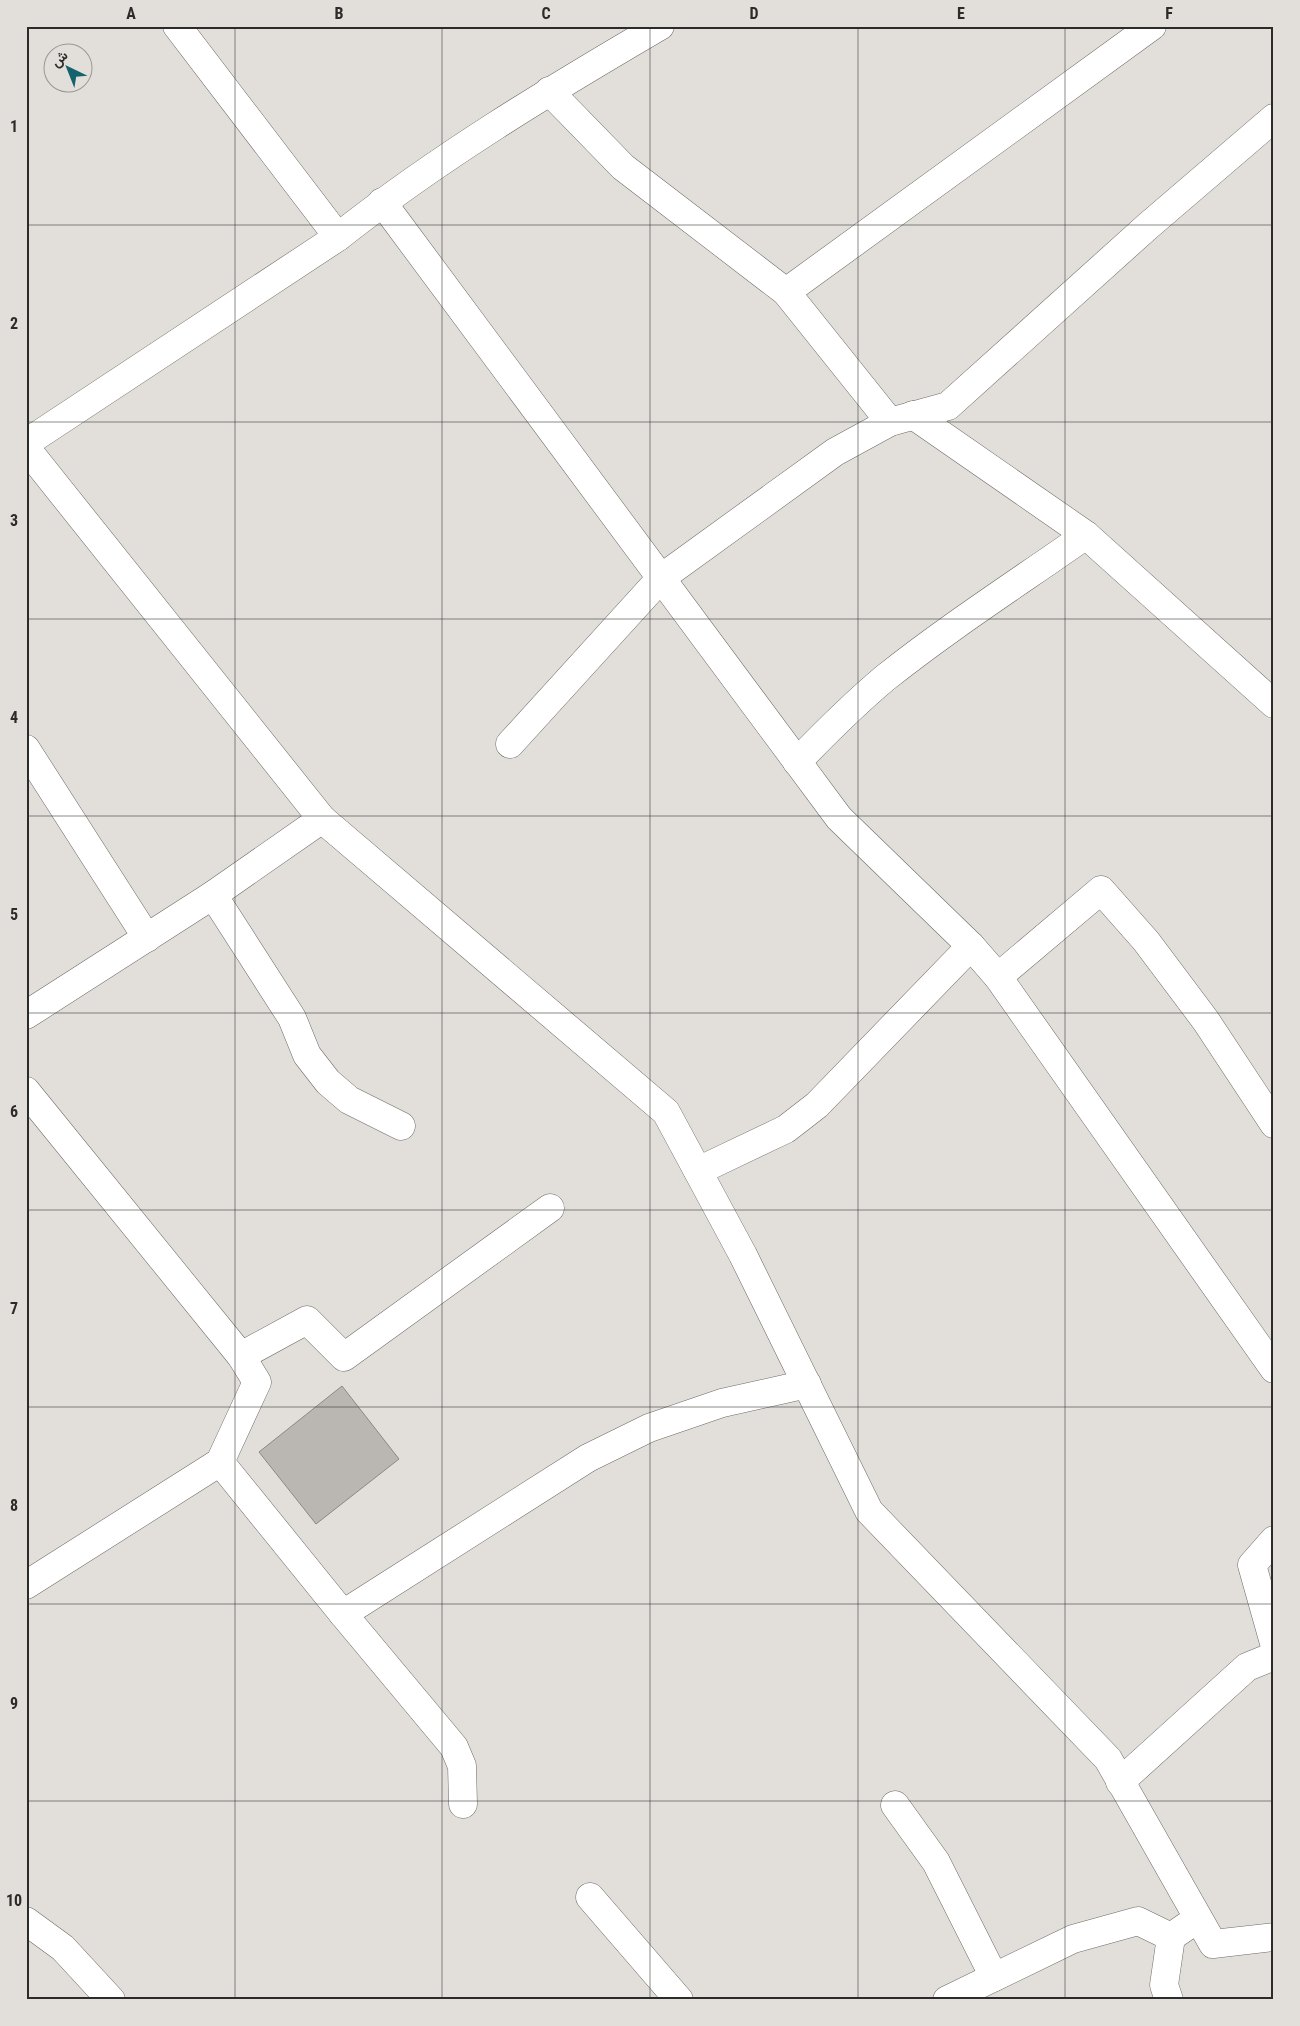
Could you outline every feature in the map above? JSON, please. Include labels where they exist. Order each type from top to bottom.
[{"type":"street","points":[[177,26],[338,236]]},
{"type":"street","points":[[26,443],[338,236],[382,202],[549,91],[660,26]]},
{"type":"street","points":[[786,292],[1152,26]]},
{"type":"street","points":[[549,91],[624,167],[786,292],[901,419],[1086,535],[1274,704]]},
{"type":"street","points":[[510,744],[661,578],[835,452],[901,419],[948,406],[1148,226],[1274,118]]},
{"type":"street","points":[[382,202],[839,818],[971,946],[998,977],[1274,1369]]},
{"type":"street","points":[[26,448],[322,819],[666,1112],[742,1255],[869,1511],[1108,1759],[1213,1944],[1274,1937]]},
{"type":"street","points":[[797,762],[836,722],[884,679],[1086,535]]},
{"type":"street","points":[[26,749],[147,938]]},
{"type":"street","points":[[26,1016],[213,895],[322,819]]},
{"type":"street","points":[[998,977],[1101,890],[1146,941],[1206,1021],[1274,1124]]},
{"type":"street","points":[[213,895],[292,1018],[306,1055],[328,1082],[348,1100],[401,1126]]},
{"type":"street","points":[[698,1171],[786,1129],[817,1106],[971,946]]},
{"type":"street","points":[[26,1091],[241,1356],[257,1382],[220,1462],[26,1585]]},
{"type":"street","points":[[241,1356],[307,1320],[344,1357],[550,1208]]},
{"type":"street","points":[[343,1614],[588,1458],[649,1428],[722,1403],[806,1384]]},
{"type":"street","points":[[220,1462],[454,1747],[462,1766],[463,1804]]},
{"type":"street","points":[[1274,1540],[1252,1565],[1274,1643]]},
{"type":"street","points":[[1120,1782],[1247,1667],[1274,1656]]},
{"type":"street","points":[[895,1805],[936,1862],[994,1977]]},
{"type":"street","points":[[590,1897],[679,2000]]},
{"type":"street","points":[[1169,2000],[1164,1985],[1172,1937],[1198,1918]]},
{"type":"street","points":[[26,1921],[63,1948],[111,2000]]},
{"type":"street","points":[[947,2000],[1073,1938],[1138,1921],[1172,1937]]},
{"type":"building","points":[[342,1386],[399,1459],[316,1524],[259,1452]]}]
